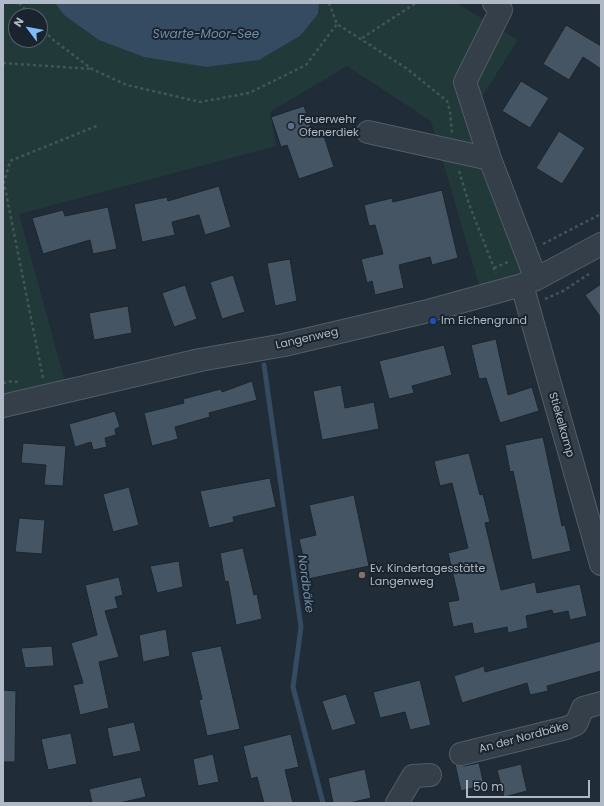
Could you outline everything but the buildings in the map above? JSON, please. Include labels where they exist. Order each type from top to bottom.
[{"type":"street","name":"Stiekelkamp","points":[[494,3],[501,10],[465,82],[490,159],[526,253],[529,282],[601,564]]},
{"type":"street","points":[[368,132],[490,159]]},
{"type":"street","name":"Langenweg","points":[[3,406],[200,360],[292,343],[424,312],[529,282],[601,244]]},
{"type":"street","name":"An der Nordbäke","points":[[461,754],[566,728],[576,724],[583,708],[601,703]]},
{"type":"street","points":[[397,803],[413,776],[430,775]]},
{"type":"path","points":[[329,3],[337,24],[362,38],[406,68],[447,101],[450,111],[454,152],[469,204],[494,268],[601,214]]},
{"type":"path","points":[[362,38],[416,3]]},
{"type":"path","points":[[48,35],[92,69],[127,85],[200,102],[249,93],[306,64],[337,24]]},
{"type":"path","points":[[3,62],[92,69]]},
{"type":"path","points":[[47,396],[4,183],[10,161],[99,125]]},
{"type":"green space","points":[[3,3],[55,3],[64,15],[207,67],[259,60],[300,36],[318,14],[319,3],[456,3],[518,40],[479,101],[530,281],[482,295],[431,121],[347,66],[270,112],[276,146],[19,214],[65,382],[3,396]]},
{"type":"water","name":"Swarte-Moor-See","points":[[55,3],[319,3],[318,14],[300,36],[259,60],[207,67],[144,57],[99,40],[64,15]]},
{"type":"waterway","name":"Nordbäke","points":[[264,365],[301,627],[293,687],[323,803]]},
{"type":"place","name":"Feuerwehr Ofenerdiek","points":[[291,126]]},
{"type":"place","name":"Im Eichengrund","points":[[433,321]]},
{"type":"place","name":"Ev. Kindertagesstätte Langenweg","points":[[362,575]]}]
